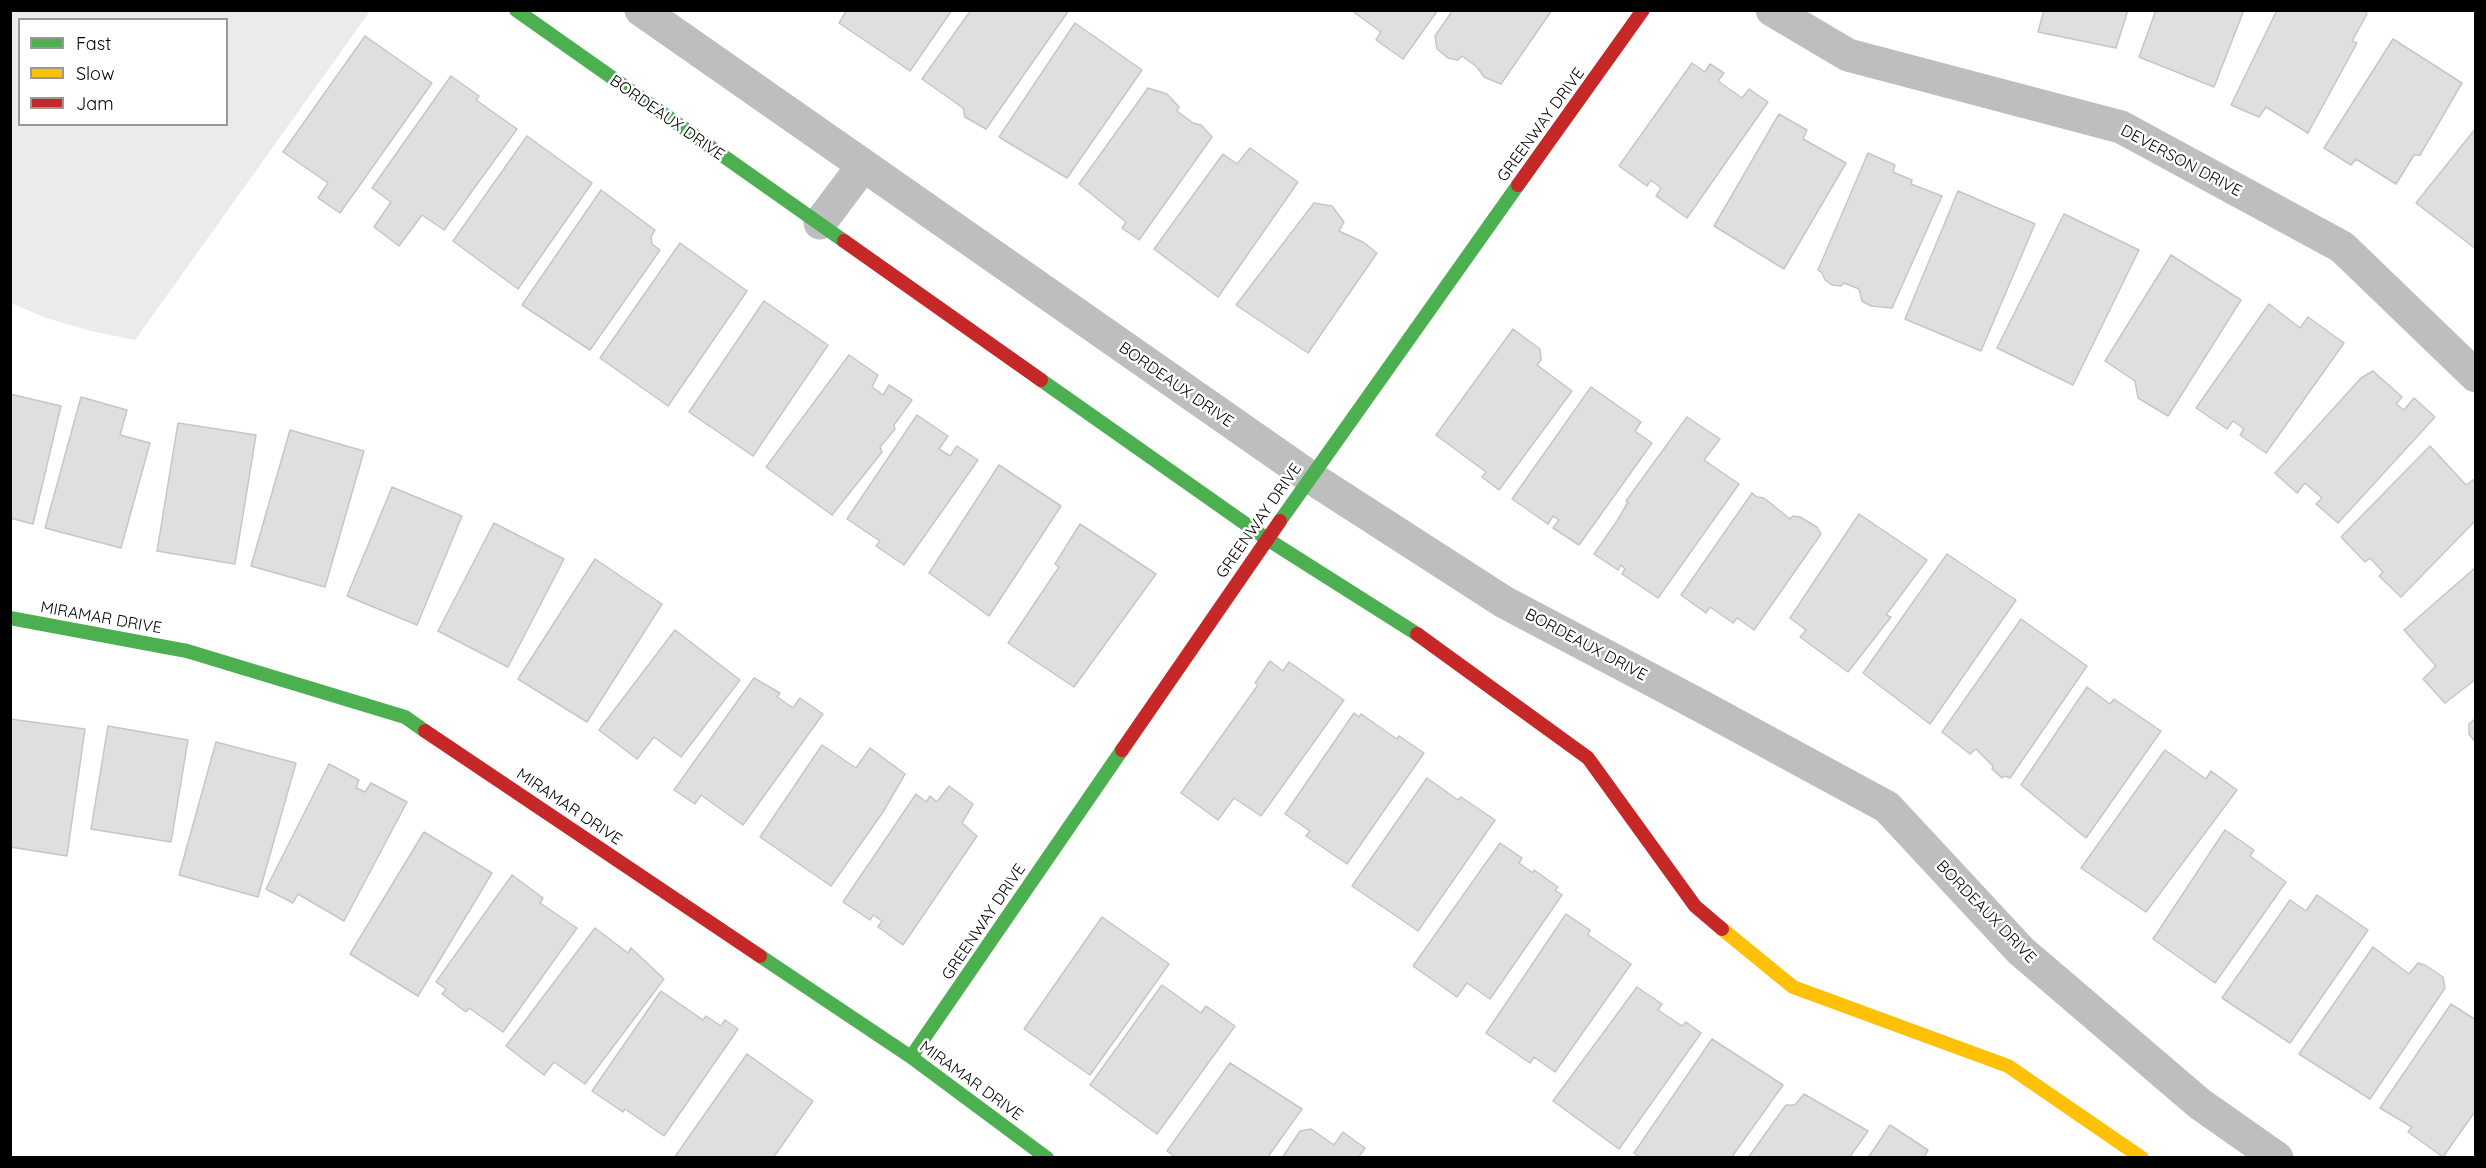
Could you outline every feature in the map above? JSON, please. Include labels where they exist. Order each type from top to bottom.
[{"type":"street","name":"BORDEAUX DRIVE","points":[[516,10],[1267,539],[1437,647],[1588,758],[1695,906],[1793,987],[2008,1066],[2142,1158]]},
{"type":"street","name":"BORDEAUX DRIVE","points":[[640,10],[862,167],[1310,477],[1504,602],[1887,807],[2021,951],[2200,1104],[2277,1158]]},
{"type":"street","name":"GREENWAY DRIVE","points":[[911,1057],[1310,477],[1643,10]]},
{"type":"street","name":"DEVERSON DRIVE","points":[[1772,10],[1848,55],[2121,127],[2342,247],[2475,376]]},
{"type":"street","points":[[820,223],[862,167]]},
{"type":"street","name":"MIRAMAR DRIVE","points":[[10,618],[187,651],[405,717],[911,1057],[1047,1158]]},
{"type":"shaded area","points":[[11,10],[370,11],[135,340],[91,331],[46,318],[11,303]]},
{"type":"building","points":[[847,10],[952,10],[910,71],[839,23]]},
{"type":"building","points":[[971,10],[1069,10],[986,129],[965,117],[963,108],[922,79]]},
{"type":"building","points":[[1351,10],[1438,10],[1403,59],[1376,40],[1381,32]]},
{"type":"building","points":[[1453,10],[1552,10],[1501,84],[1484,77],[1477,67],[1462,56],[1458,60],[1448,58],[1437,49],[1435,36]]},
{"type":"building","points":[[2044,10],[2128,10],[2116,48],[2038,32]]},
{"type":"building","points":[[2156,10],[2244,10],[2214,87],[2139,57]]},
{"type":"building","points":[[2277,10],[2365,10],[2367,14],[2352,41],[2357,43],[2308,133],[2266,107],[2259,117],[2231,105]]},
{"type":"building","points":[[1075,23],[1142,70],[1067,178],[999,137]]},
{"type":"building","points":[[365,36],[432,83],[340,213],[318,198],[328,183],[283,152]]},
{"type":"building","points":[[2393,39],[2462,83],[2420,155],[2414,155],[2396,184],[2356,159],[2351,165],[2324,148]]},
{"type":"building","points":[[1692,63],[1705,72],[1710,64],[1724,73],[1718,81],[1742,98],[1749,89],[1768,102],[1687,218],[1656,196],[1661,188],[1651,180],[1647,186],[1619,166]]},
{"type":"building","points":[[451,76],[479,96],[476,100],[517,129],[444,230],[422,215],[399,246],[374,227],[391,202],[372,188]]},
{"type":"building","points":[[1148,88],[1167,94],[1179,107],[1177,111],[1193,123],[1201,125],[1212,137],[1139,240],[1122,228],[1126,222],[1079,184]]},
{"type":"building","points":[[1779,114],[1807,130],[1803,139],[1846,163],[1784,269],[1714,226]]},
{"type":"building","points":[[2476,128],[2476,249],[2416,203]]},
{"type":"building","points":[[527,136],[592,183],[518,289],[453,241]]},
{"type":"building","points":[[1250,148],[1298,182],[1218,297],[1154,249],[1223,154],[1237,164]]},
{"type":"building","points":[[1868,153],[1895,165],[1893,172],[1912,180],[1911,184],[1942,196],[1892,308],[1871,306],[1862,301],[1859,289],[1844,283],[1841,286],[1832,285],[1818,270]]},
{"type":"building","points":[[601,190],[655,230],[651,237],[652,244],[660,250],[590,350],[522,305]]},
{"type":"building","points":[[1958,191],[2035,224],[1981,351],[1905,319]]},
{"type":"building","points":[[1314,203],[1332,206],[1344,222],[1339,231],[1363,242],[1377,253],[1308,353],[1236,305]]},
{"type":"building","points":[[2064,214],[2139,250],[2073,385],[1997,348]]},
{"type":"building","points":[[680,243],[747,291],[668,406],[600,358]]},
{"type":"building","points":[[2171,255],[2241,300],[2168,416],[2138,398],[2135,381],[2105,361]]},
{"type":"building","points":[[764,301],[828,345],[753,456],[689,412]]},
{"type":"building","points":[[2269,304],[2300,328],[2308,317],[2344,343],[2266,453],[2240,435],[2244,429],[2233,421],[2227,429],[2196,408]]},
{"type":"building","points":[[1513,329],[1540,349],[1541,360],[1537,365],[1572,391],[1499,490],[1482,477],[1486,472],[1436,435]]},
{"type":"building","points":[[849,355],[878,375],[872,387],[883,395],[889,385],[912,400],[894,425],[895,429],[880,447],[882,452],[832,515],[766,467]]},
{"type":"building","points":[[2373,371],[2402,397],[2396,404],[2404,410],[2414,398],[2435,417],[2338,523],[2316,504],[2322,498],[2305,483],[2297,493],[2275,473],[2361,378]]},
{"type":"building","points":[[1591,387],[1641,422],[1635,431],[1652,443],[1579,545],[1553,528],[1559,520],[1553,516],[1548,524],[1512,499]]},
{"type":"building","points":[[10,394],[61,406],[33,524],[10,518]]},
{"type":"building","points":[[81,397],[127,410],[120,435],[150,443],[121,548],[45,528]]},
{"type":"building","points":[[917,415],[948,436],[939,449],[950,456],[957,446],[978,460],[904,565],[876,546],[880,541],[847,519]]},
{"type":"building","points":[[1687,417],[1720,439],[1704,460],[1739,484],[1658,598],[1622,574],[1625,569],[1621,565],[1618,570],[1594,554],[1617,521],[1628,502],[1626,501]]},
{"type":"building","points":[[178,423],[256,435],[235,564],[157,551]]},
{"type":"building","points":[[290,430],[364,451],[325,587],[251,566]]},
{"type":"building","points":[[2430,446],[2466,485],[2476,478],[2476,520],[2401,597],[2379,576],[2383,572],[2370,558],[2365,562],[2341,537]]},
{"type":"building","points":[[999,465],[1061,506],[989,616],[929,573]]},
{"type":"building","points":[[392,487],[462,516],[417,625],[347,596]]},
{"type":"building","points":[[1752,493],[1764,498],[1790,519],[1793,516],[1800,517],[1817,527],[1821,534],[1754,630],[1737,618],[1733,623],[1710,607],[1706,613],[1681,595]]},
{"type":"building","points":[[1859,514],[1927,560],[1886,615],[1891,617],[1848,672],[1800,637],[1806,630],[1790,618]]},
{"type":"building","points":[[494,523],[564,559],[508,667],[438,631]]},
{"type":"building","points":[[1080,524],[1156,574],[1074,687],[1008,643],[1059,567],[1055,564]]},
{"type":"building","points":[[1947,554],[2016,600],[1930,724],[1863,673]]},
{"type":"building","points":[[595,559],[662,604],[587,722],[518,679]]},
{"type":"building","points":[[2476,567],[2476,679],[2445,703],[2423,679],[2436,666],[2404,630]]},
{"type":"building","points":[[2021,619],[2087,666],[2010,778],[2005,776],[2002,778],[1976,749],[1970,754],[1942,732]]},
{"type":"building","points":[[675,630],[740,680],[681,757],[654,737],[637,759],[599,730]]},
{"type":"building","points":[[1270,661],[1283,671],[1289,662],[1344,700],[1261,816],[1234,798],[1218,820],[1181,793],[1258,685],[1255,683]]},
{"type":"building","points":[[754,678],[780,693],[777,697],[793,708],[800,698],[823,714],[743,825],[701,795],[695,804],[674,790]]},
{"type":"building","points":[[2087,687],[2110,704],[2114,699],[2161,731],[2086,838],[2021,785]]},
{"type":"building","points":[[1354,713],[1359,717],[1361,714],[1397,739],[1399,736],[1424,753],[1347,864],[1306,836],[1310,831],[1285,814]]},
{"type":"building","points":[[2476,718],[2476,743],[2469,734],[2469,724]]},
{"type":"building","points":[[10,719],[85,729],[67,856],[10,847]]},
{"type":"building","points":[[108,726],[188,740],[171,842],[91,829]]},
{"type":"building","points":[[216,742],[296,763],[258,897],[179,875]]},
{"type":"building","points":[[822,745],[856,768],[870,748],[905,774],[883,812],[831,886],[760,837]]},
{"type":"building","points":[[2165,750],[2206,779],[2211,771],[2237,790],[2146,912],[2081,868]]},
{"type":"building","points":[[329,764],[359,780],[356,788],[365,792],[371,783],[407,802],[344,921],[298,894],[293,903],[266,889]]},
{"type":"building","points":[[1427,778],[1458,800],[1461,797],[1495,820],[1418,931],[1352,886]]},
{"type":"building","points":[[949,786],[973,804],[962,823],[977,836],[903,945],[878,927],[882,921],[873,915],[870,920],[843,902],[916,794],[926,802],[930,796],[937,802]]},
{"type":"building","points":[[2225,830],[2254,850],[2250,856],[2286,882],[2215,983],[2153,939]]},
{"type":"building","points":[[424,832],[492,873],[418,996],[350,954]]},
{"type":"building","points":[[1500,843],[1522,858],[1519,863],[1533,873],[1534,870],[1558,887],[1555,890],[1562,895],[1490,999],[1467,983],[1457,997],[1413,966]]},
{"type":"building","points":[[512,875],[543,898],[540,903],[577,928],[503,1032],[469,1008],[466,1012],[442,994],[446,989],[436,982]]},
{"type":"building","points":[[2317,895],[2368,930],[2290,1043],[2222,998],[2290,900],[2306,911]]},
{"type":"building","points":[[1566,914],[1590,930],[1588,935],[1631,964],[1555,1072],[1534,1057],[1530,1063],[1486,1033]]},
{"type":"building","points":[[1102,917],[1169,964],[1090,1075],[1024,1029]]},
{"type":"building","points":[[595,928],[628,953],[631,948],[664,979],[585,1084],[554,1062],[544,1075],[506,1046]]},
{"type":"building","points":[[2373,947],[2409,974],[2418,963],[2425,965],[2443,977],[2445,988],[2370,1099],[2299,1054]]},
{"type":"building","points":[[1162,985],[1201,1013],[1206,1006],[1235,1026],[1157,1134],[1090,1085]]},
{"type":"building","points":[[1637,987],[1662,1004],[1658,1010],[1682,1026],[1686,1022],[1701,1033],[1619,1149],[1553,1101]]},
{"type":"building","points":[[661,991],[703,1020],[706,1016],[721,1026],[725,1020],[738,1029],[664,1136],[625,1109],[623,1112],[592,1091]]},
{"type":"building","points":[[2451,1004],[2476,1020],[2476,1110],[2443,1157],[2408,1132],[2412,1127],[2380,1108]]},
{"type":"building","points":[[1712,1039],[1783,1085],[1731,1158],[1641,1158],[1634,1153]]},
{"type":"building","points":[[747,1054],[813,1101],[773,1158],[674,1158]]},
{"type":"building","points":[[1230,1063],[1302,1109],[1267,1158],[1176,1158],[1167,1151]]},
{"type":"building","points":[[1804,1094],[1868,1131],[1849,1158],[1748,1158],[1786,1105],[1795,1105]]},
{"type":"building","points":[[1890,1125],[1928,1150],[1924,1158],[1868,1158]]},
{"type":"building","points":[[1311,1129],[1334,1145],[1343,1132],[1365,1148],[1358,1158],[1282,1158],[1300,1131]]},
{"type":"traffic: fast","points":[[516,10],[844,241]]},
{"type":"traffic: fast","points":[[1280,521],[1518,185]]},
{"type":"traffic: fast","points":[[1041,380],[1267,539],[1417,634]]},
{"type":"traffic: fast","points":[[10,618],[187,651],[405,717],[425,731]]},
{"type":"traffic: fast","points":[[911,1057],[1122,750]]},
{"type":"traffic: fast","points":[[760,956],[911,1057],[1047,1158]]},
{"type":"traffic: slow","points":[[1722,929],[1793,987],[2008,1066],[2142,1158]]},
{"type":"traffic: jam","points":[[1518,185],[1643,10]]},
{"type":"traffic: jam","points":[[844,241],[1041,380]]},
{"type":"traffic: jam","points":[[1122,750],[1280,521]]},
{"type":"traffic: jam","points":[[1417,634],[1588,758],[1695,906],[1722,929]]},
{"type":"traffic: jam","points":[[425,731],[760,956]]}]
